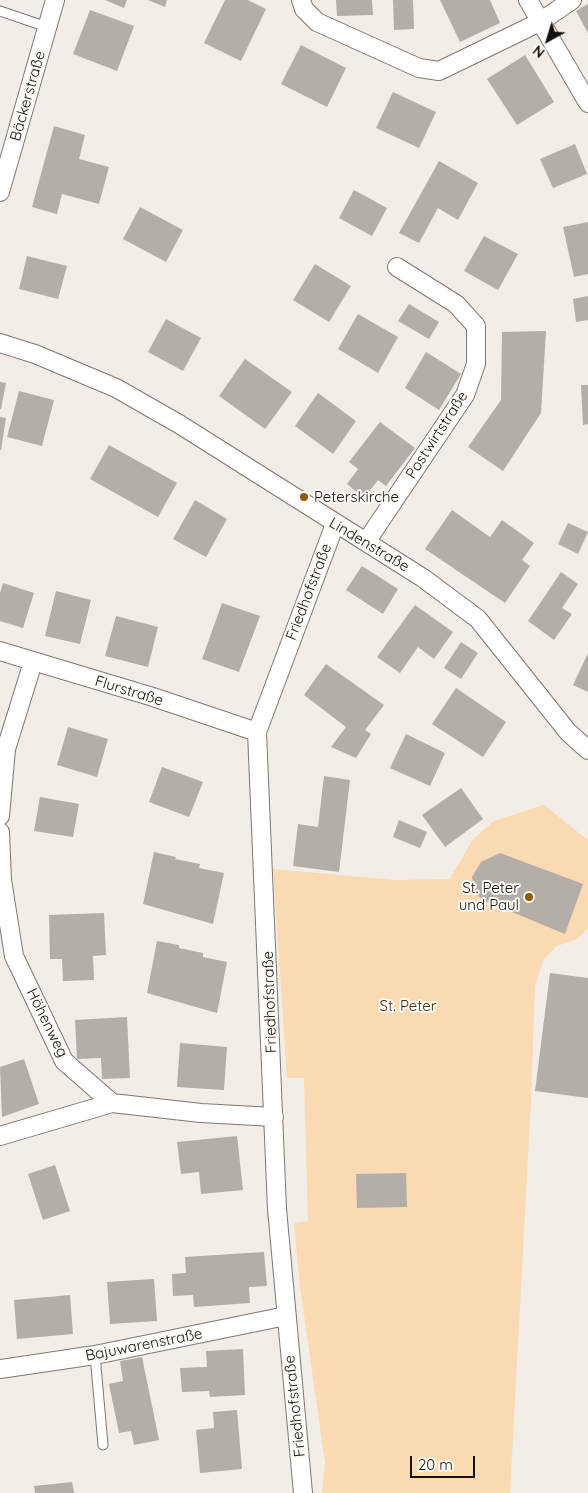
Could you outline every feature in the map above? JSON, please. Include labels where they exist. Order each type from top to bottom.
[{"type":"street","name":"Bäckerstraße","points":[[0,192],[55,0]]},
{"type":"street","points":[[301,0],[304,10],[317,22],[429,71],[449,68],[540,22],[572,0]]},
{"type":"street","points":[[528,0],[588,103]]},
{"type":"street","name":"Postwirtstraße","points":[[366,542],[465,395],[476,364],[476,326],[456,304],[397,267]]},
{"type":"street","name":"Lindenstraße","points":[[0,343],[35,354],[116,388],[179,424],[423,578],[478,619],[568,732],[588,750]]},
{"type":"street","name":"Friedhofstraße","points":[[302,1493],[277,1208],[257,732],[335,524]]},
{"type":"street","name":"Flurstraße","points":[[0,651],[153,697],[257,732]]},
{"type":"street","points":[[0,816],[6,749],[33,662]]},
{"type":"street","name":"Höhenweg","points":[[0,832],[7,958],[64,1061],[112,1103]]},
{"type":"street","points":[[0,1136],[112,1103],[201,1113],[274,1117]]},
{"type":"street","name":"Bajuwarenstraße","points":[[0,1369],[95,1356],[286,1316]]},
{"type":"lane","points":[[0,11],[48,28]]},
{"type":"lane","points":[[95,1356],[103,1445]]},
{"type":"green space","name":"St. Peter","points":[[544,805],[588,840],[588,928],[577,939],[557,946],[544,959],[535,986],[531,1101],[510,1493],[322,1493],[325,1463],[300,1287],[294,1223],[308,1221],[304,1078],[287,1078],[273,869],[395,880],[450,879],[473,839],[494,821]]},
{"type":"building","points":[[105,0],[127,0],[124,8]]},
{"type":"building","points":[[148,0],[167,0],[165,7]]},
{"type":"building","points":[[225,0],[248,0],[266,9],[241,61],[204,43]]},
{"type":"building","points":[[336,0],[372,0],[373,15],[337,16]]},
{"type":"building","points":[[393,0],[413,0],[414,29],[394,30]]},
{"type":"building","points":[[440,0],[490,0],[500,23],[460,42]]},
{"type":"building","points":[[588,4],[588,33],[576,11]]},
{"type":"building","points":[[90,10],[134,26],[117,71],[73,54]]},
{"type":"building","points":[[301,45],[346,68],[327,107],[281,84]]},
{"type":"building","points":[[525,55],[554,102],[517,125],[487,79]]},
{"type":"building","points":[[393,92],[436,112],[419,148],[376,128]]},
{"type":"building","points":[[54,126],[85,135],[79,159],[109,167],[99,204],[62,194],[57,214],[32,207]]},
{"type":"building","points":[[575,144],[587,174],[553,188],[540,159]]},
{"type":"building","points":[[439,161],[478,183],[458,220],[438,208],[419,243],[399,233]]},
{"type":"building","points":[[354,190],[387,208],[372,236],[339,218]]},
{"type":"building","points":[[140,207],[183,230],[166,262],[123,239]]},
{"type":"building","points":[[588,222],[588,274],[574,277],[563,227]]},
{"type":"building","points":[[484,236],[518,254],[498,290],[464,271]]},
{"type":"building","points":[[27,256],[67,266],[58,299],[19,289]]},
{"type":"building","points":[[315,264],[351,286],[329,322],[293,300]]},
{"type":"building","points":[[588,296],[588,320],[576,322],[573,299]]},
{"type":"building","points":[[409,304],[439,322],[429,339],[398,321]]},
{"type":"building","points":[[358,314],[398,337],[378,373],[338,349]]},
{"type":"building","points":[[166,319],[201,338],[183,371],[148,352]]},
{"type":"building","points":[[546,331],[541,413],[503,471],[468,447],[501,400],[502,332]]},
{"type":"building","points":[[426,352],[461,374],[439,410],[405,388]]},
{"type":"building","points":[[245,359],[292,392],[265,429],[219,396]]},
{"type":"building","points":[[0,382],[6,383],[1,409],[0,409]]},
{"type":"building","points":[[581,385],[588,385],[588,424],[583,425]]},
{"type":"building","points":[[19,391],[54,400],[42,446],[7,437]]},
{"type":"building","points":[[318,393],[356,421],[333,454],[295,426]]},
{"type":"building","points":[[0,417],[6,418],[1,450],[0,450]]},
{"type":"building","points":[[380,422],[415,448],[386,486],[378,480],[364,498],[347,484],[358,469],[349,462]]},
{"type":"building","points":[[109,445],[177,483],[158,517],[90,479]]},
{"type":"building","points":[[195,500],[227,519],[206,557],[173,539]]},
{"type":"building","points":[[452,510],[490,537],[502,520],[534,543],[522,560],[530,566],[505,603],[425,549]]},
{"type":"building","points":[[568,523],[588,532],[578,554],[558,544]]},
{"type":"building","points":[[362,566],[398,589],[383,614],[346,590]]},
{"type":"building","points":[[561,572],[578,584],[562,608],[572,614],[554,640],[528,621]]},
{"type":"building","points":[[3,583],[34,593],[23,628],[0,621],[0,593]]},
{"type":"building","points":[[56,591],[91,600],[80,644],[45,636]]},
{"type":"building","points":[[222,603],[260,616],[239,672],[202,659]]},
{"type":"building","points":[[415,605],[453,632],[434,659],[418,647],[400,673],[377,657]]},
{"type":"building","points":[[116,616],[158,627],[148,667],[105,656]]},
{"type":"building","points":[[461,642],[478,653],[461,679],[444,668]]},
{"type":"building","points":[[588,653],[588,692],[573,685]]},
{"type":"building","points":[[326,664],[384,705],[365,730],[371,734],[356,758],[331,747],[346,727],[304,695]]},
{"type":"building","points":[[456,688],[506,722],[483,757],[432,724]]},
{"type":"building","points":[[68,727],[108,739],[97,777],[57,765]]},
{"type":"building","points":[[406,734],[445,753],[430,786],[390,768]]},
{"type":"building","points":[[162,767],[203,782],[189,817],[149,802]]},
{"type":"building","points":[[324,776],[350,780],[339,872],[293,866],[298,824],[318,827]]},
{"type":"building","points":[[461,788],[483,819],[445,847],[422,815]]},
{"type":"building","points":[[40,797],[79,804],[73,837],[34,831]]},
{"type":"building","points":[[399,820],[427,832],[420,848],[393,837]]},
{"type":"building","points":[[154,852],[200,864],[199,868],[224,873],[213,924],[143,904]]},
{"type":"building","name":"St. Peter und Paul","points":[[500,853],[583,884],[565,934],[483,900],[475,893],[472,877],[481,862]]},
{"type":"building","points":[[104,913],[106,955],[93,956],[94,980],[63,981],[62,959],[50,959],[49,915]]},
{"type":"building","points":[[157,941],[179,945],[179,948],[203,953],[203,957],[227,962],[217,1013],[147,993]]},
{"type":"building","points":[[550,973],[588,978],[588,1098],[535,1091]]},
{"type":"building","points":[[127,1017],[130,1078],[102,1079],[101,1058],[77,1059],[75,1020]]},
{"type":"building","points":[[180,1043],[227,1047],[224,1090],[177,1087]]},
{"type":"building","points":[[24,1059],[39,1104],[2,1117],[0,1067]]},
{"type":"building","points":[[237,1136],[243,1190],[201,1194],[199,1172],[181,1174],[177,1142]]},
{"type":"building","points":[[55,1165],[70,1211],[43,1220],[28,1174]]},
{"type":"building","points":[[406,1173],[407,1207],[357,1208],[356,1174]]},
{"type":"building","points":[[264,1252],[267,1286],[249,1287],[250,1303],[194,1307],[193,1295],[173,1296],[172,1274],[186,1273],[185,1257]]},
{"type":"building","points":[[154,1279],[157,1321],[110,1324],[107,1282]]},
{"type":"building","points":[[70,1295],[73,1334],[17,1339],[14,1300]]},
{"type":"building","points":[[243,1349],[245,1395],[210,1397],[209,1391],[182,1392],[180,1368],[207,1367],[206,1351]]},
{"type":"building","points":[[142,1357],[159,1440],[134,1445],[131,1431],[119,1433],[109,1384],[123,1381],[120,1361]]},
{"type":"building","points":[[237,1410],[242,1469],[200,1473],[196,1430],[214,1428],[213,1412]]},
{"type":"building","points":[[72,1482],[74,1493],[35,1493],[34,1486]]},
{"type":"place","name":"Peterskirche","points":[[304,497]]},
{"type":"place","name":"St. Peter und Paul","points":[[529,897]]}]
